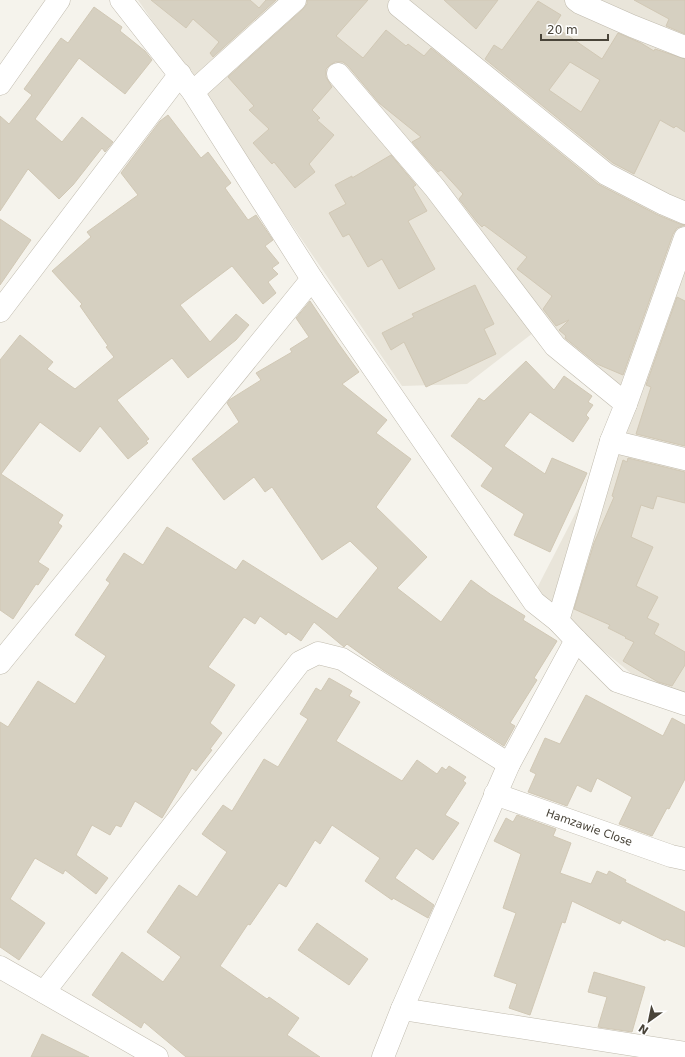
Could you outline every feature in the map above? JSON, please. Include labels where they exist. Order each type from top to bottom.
[{"type":"street","points":[[0,84],[58,0]]},
{"type":"street","points":[[121,0],[193,92],[312,280],[534,602],[558,621],[617,681],[684,698]]},
{"type":"street","points":[[193,92],[295,0]]},
{"type":"street","points":[[576,0],[632,26],[685,47]]},
{"type":"street","points":[[399,6],[606,174],[664,204],[685,213]]},
{"type":"street","points":[[0,311],[180,74]]},
{"type":"street","points":[[338,74],[435,188],[554,346],[626,404]]},
{"type":"street","points":[[558,621],[611,441],[626,404],[685,238]]},
{"type":"street","points":[[0,662],[312,280]]},
{"type":"street","points":[[611,441],[685,459]]},
{"type":"street","points":[[383,1057],[402,1009],[508,764],[576,640]]},
{"type":"street","points":[[44,992],[300,662],[318,653],[342,659],[508,764]]},
{"type":"street","name":"Hamzawie Close","points":[[495,794],[672,856],[685,859]]},
{"type":"street","points":[[0,967],[157,1057]]},
{"type":"street","points":[[402,1009],[685,1053]]},
{"type":"shaded area","points":[[138,0],[685,0],[685,698],[638,679],[534,594],[587,491],[621,389],[533,333],[467,384],[402,386]]},
{"type":"building","points":[[151,0],[250,0],[259,8],[266,0],[276,0],[213,57],[210,53],[219,42],[193,19],[186,28]]},
{"type":"building","points":[[307,0],[368,0],[336,36],[363,58],[386,30],[406,46],[408,44],[424,56],[431,48],[598,184],[658,215],[685,225],[677,228],[673,234],[623,375],[597,364],[565,338],[566,336],[559,330],[569,320],[556,326],[543,309],[552,296],[517,269],[527,257],[484,225],[482,227],[477,222],[459,199],[463,194],[441,170],[438,172],[412,142],[421,137],[379,103],[343,62],[335,62],[326,69],[326,77],[332,87],[312,110],[320,118],[317,120],[334,135],[309,164],[315,172],[295,188],[274,162],[272,164],[253,143],[269,129],[249,110],[254,106],[228,77],[303,9],[307,4]]},
{"type":"building","points":[[444,0],[498,0],[476,29]]},
{"type":"building","points":[[634,0],[685,0],[685,34],[666,26],[669,19]]},
{"type":"building","points":[[538,1],[561,15],[554,26],[602,59],[618,33],[641,43],[654,51],[655,49],[685,59],[685,132],[676,126],[674,128],[660,120],[634,174],[613,163],[485,59],[494,45],[502,50]],"holes":[[[570,62],[600,80],[581,112],[549,90]]]},
{"type":"building","points":[[94,7],[122,27],[120,31],[145,51],[152,60],[125,94],[79,58],[35,119],[62,142],[82,117],[113,142],[105,152],[102,148],[73,185],[59,199],[28,169],[0,211],[0,116],[9,124],[32,95],[24,89],[61,38],[68,43]]},
{"type":"building","points":[[168,115],[201,158],[208,152],[231,183],[225,188],[248,220],[256,215],[273,240],[265,246],[279,263],[272,268],[278,274],[268,282],[276,293],[263,304],[232,266],[180,305],[210,342],[236,314],[249,325],[236,340],[188,378],[172,358],[117,400],[149,439],[146,441],[148,443],[128,459],[100,426],[80,452],[40,422],[1,474],[63,515],[58,523],[62,526],[38,562],[49,569],[38,585],[36,584],[13,619],[0,610],[0,360],[20,335],[53,362],[47,369],[75,389],[114,357],[80,306],[82,304],[52,271],[91,237],[87,232],[138,195],[121,173],[160,121]]},
{"type":"building","points":[[391,155],[416,185],[413,187],[427,211],[408,221],[435,269],[399,289],[382,259],[368,267],[349,234],[343,237],[329,213],[346,204],[335,185],[352,176],[352,178]]},
{"type":"building","points":[[0,219],[31,240],[0,285]]},
{"type":"building","points":[[475,285],[494,324],[484,329],[496,354],[426,387],[404,342],[391,350],[382,333],[414,317],[412,314]]},
{"type":"building","points":[[677,297],[685,301],[685,446],[636,434],[651,387],[646,385]]},
{"type":"building","points":[[310,301],[359,372],[342,384],[387,420],[376,433],[411,459],[376,507],[427,557],[397,588],[441,622],[471,580],[525,616],[523,620],[557,641],[534,678],[537,680],[510,723],[515,726],[504,746],[383,670],[347,644],[344,647],[314,622],[301,641],[288,632],[286,635],[260,616],[255,624],[244,617],[208,667],[235,685],[210,723],[222,733],[210,749],[212,750],[196,771],[192,768],[162,818],[135,801],[121,827],[116,825],[110,835],[92,825],[76,855],[108,878],[96,894],[65,870],[63,874],[35,858],[10,899],[45,923],[19,960],[0,947],[0,722],[8,727],[38,681],[75,704],[106,656],[75,635],[110,583],[106,580],[124,553],[143,565],[167,527],[236,570],[243,560],[337,619],[378,568],[350,541],[322,560],[272,487],[265,492],[254,477],[224,500],[192,459],[239,422],[227,403],[229,400],[261,380],[256,373],[292,352],[290,349],[309,337],[296,318]]},
{"type":"building","points":[[526,361],[554,390],[564,376],[592,396],[588,402],[593,405],[586,415],[589,418],[573,442],[530,412],[504,446],[545,474],[552,458],[587,473],[550,552],[514,535],[524,514],[481,486],[493,468],[451,436],[479,398],[484,401]]},
{"type":"building","points":[[628,458],[685,472],[685,503],[657,496],[653,509],[641,505],[631,537],[653,547],[636,586],[658,597],[647,618],[659,624],[654,634],[685,652],[685,665],[672,686],[658,682],[623,661],[634,642],[608,628],[610,625],[574,609],[594,543],[614,497],[612,496],[623,460],[627,462]]},
{"type":"building","points":[[329,678],[352,691],[349,696],[360,702],[336,741],[402,781],[417,760],[437,774],[442,767],[446,770],[449,766],[466,777],[463,781],[466,783],[445,815],[459,823],[433,860],[416,848],[395,878],[434,905],[428,918],[393,898],[392,900],[365,881],[380,858],[332,825],[320,844],[315,840],[286,887],[279,883],[250,925],[248,924],[220,966],[267,999],[269,997],[299,1018],[287,1035],[320,1057],[186,1057],[144,1022],[141,1028],[92,995],[122,952],[163,982],[181,957],[147,932],[179,885],[197,897],[227,852],[202,834],[223,805],[232,811],[264,759],[278,767],[308,719],[300,714],[316,688],[321,691]]},
{"type":"building","points":[[586,695],[663,736],[672,718],[685,725],[685,779],[652,836],[619,824],[632,797],[597,778],[591,792],[577,785],[567,806],[528,792],[536,774],[530,771],[545,738],[560,744]]},
{"type":"building","points":[[517,815],[556,829],[553,836],[571,843],[560,873],[591,884],[597,871],[607,875],[609,871],[626,880],[625,882],[685,912],[685,947],[666,939],[665,941],[622,920],[620,924],[572,901],[565,923],[562,922],[530,1015],[509,1008],[517,984],[494,976],[516,913],[503,908],[521,854],[494,841],[506,818],[513,822]]},
{"type":"building","points":[[317,923],[368,959],[349,985],[298,950]]},
{"type":"building","points":[[594,972],[645,987],[632,1032],[598,1027],[607,997],[588,992]]},
{"type":"building","points":[[42,1034],[89,1057],[31,1057]]}]
